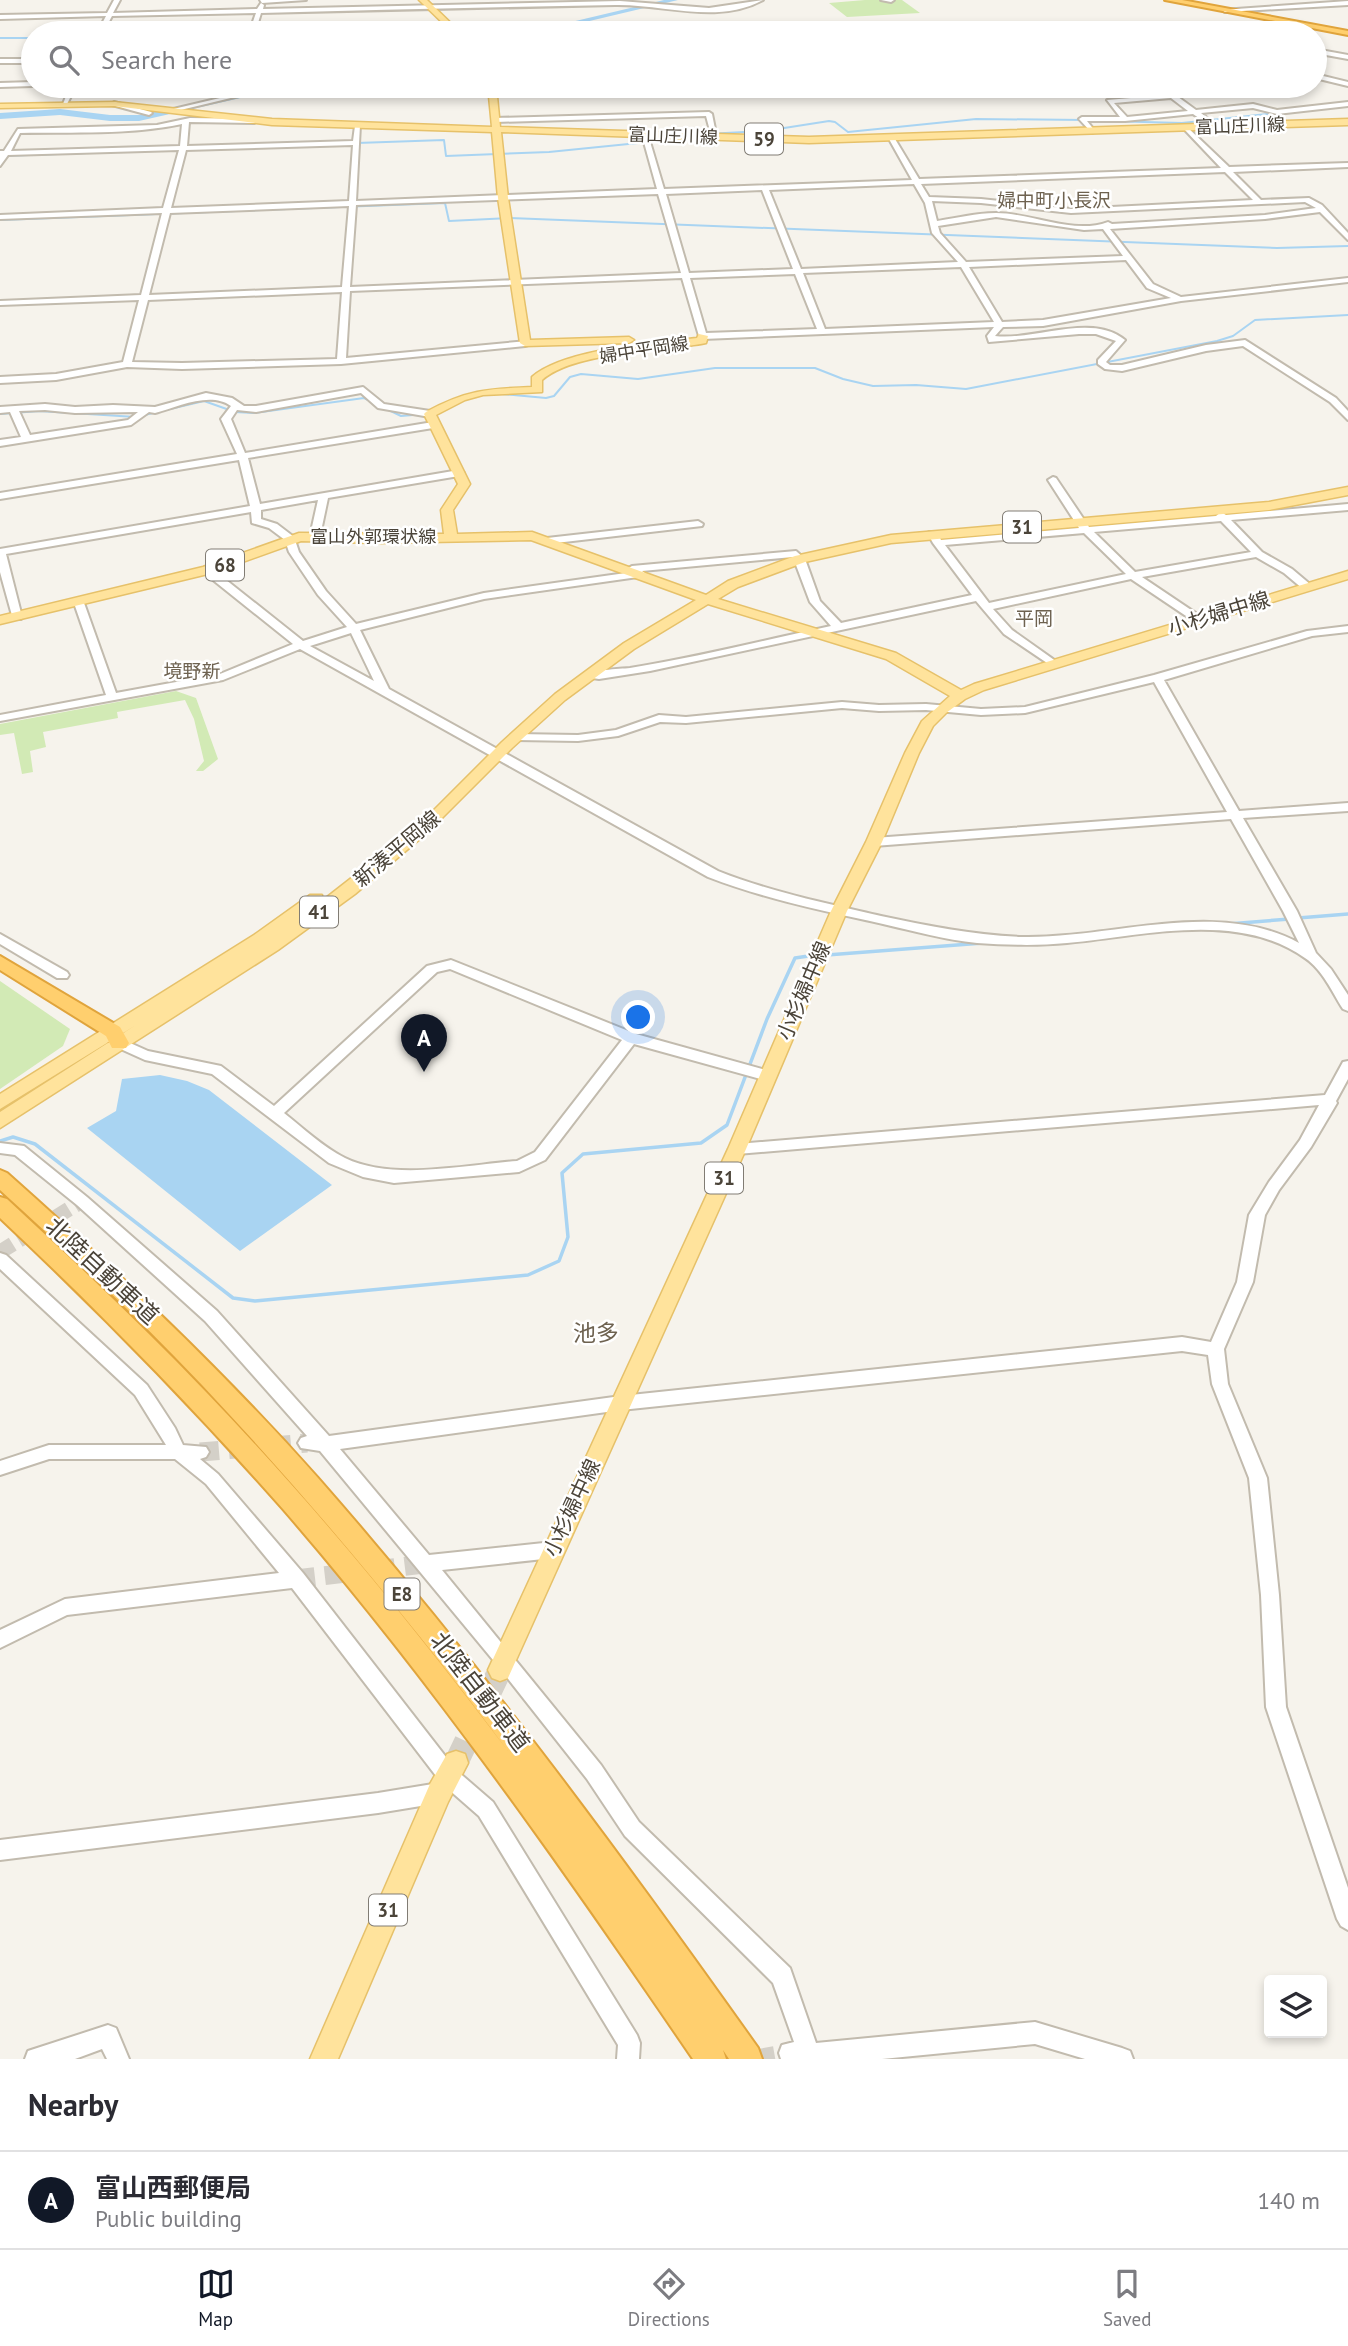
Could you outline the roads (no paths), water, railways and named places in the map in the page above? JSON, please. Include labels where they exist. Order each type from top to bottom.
[{"type":"highway","points":[[1169,0],[1279,21]]},
{"type":"highway","points":[[1176,0],[1287,21]]},
{"type":"highway","points":[[1327,28],[1348,32]]},
{"type":"highway","points":[[1327,29],[1348,32]]},
{"type":"highway","points":[[0,962],[112,1038]]},
{"type":"highway","points":[[0,973],[112,1038]]},
{"type":"highway","name":"北陸自動車道","points":[[0,1178],[173,1338],[309,1483],[376,1562],[534,1761],[747,2059]]},
{"type":"highway","name":"北陸自動車道","points":[[0,1205],[156,1353],[222,1423],[349,1569],[505,1767],[710,2059]]},
{"type":"main road","points":[[424,0],[445,21]]},
{"type":"main road","points":[[494,98],[503,198],[525,343]]},
{"type":"main road","name":"富山庄川線","points":[[0,106],[114,104],[259,121],[358,126],[497,125],[715,138],[892,139],[1348,122]]},
{"type":"main road","name":"婦中平岡線","points":[[525,343],[703,337]]},
{"type":"main road","name":"婦中平岡線","points":[[432,419],[461,398],[483,392],[538,390],[536,379],[544,370],[612,353],[702,341],[703,337]]},
{"type":"main road","points":[[432,419],[464,484],[447,510],[451,538]]},
{"type":"main road","name":"31","points":[[705,599],[733,584],[800,559],[848,547],[1220,514],[1348,491]]},
{"type":"main road","name":"富山外郭環状線","points":[[0,621],[207,570],[243,559],[290,539],[315,536],[376,539],[515,535],[547,541],[705,599]]},
{"type":"main road","name":"小杉婦中線","points":[[503,1665],[552,1550],[737,1149],[839,911],[874,842],[927,724],[960,695],[1053,664],[1348,575]]},
{"type":"main road","points":[[705,599],[812,634],[891,656],[960,695]]},
{"type":"main road","name":"新湊平岡線","points":[[494,752],[516,737],[589,675],[629,646],[705,599]]},
{"type":"main road","name":"新湊平岡線","points":[[0,1103],[272,946],[349,890],[422,829],[494,752],[598,660],[694,601],[705,599]]},
{"type":"main road","name":"新湊平岡線","points":[[0,1121],[112,1038]]},
{"type":"main road","name":"31","points":[[324,2059],[448,1778]]},
{"type":"street","points":[[106,21],[117,0]]},
{"type":"street","points":[[255,21],[262,0],[303,0]]},
{"type":"street","points":[[0,17],[620,4],[728,9],[760,0]]},
{"type":"street","points":[[884,0],[891,0]]},
{"type":"street","points":[[1226,10],[1348,3]]},
{"type":"street","points":[[1327,53],[1348,57]]},
{"type":"street","points":[[0,61],[21,61]]},
{"type":"street","points":[[1327,79],[1348,84]]},
{"type":"street","points":[[0,85],[21,84]]},
{"type":"street","points":[[65,103],[67,98]]},
{"type":"street","points":[[176,110],[222,98]]},
{"type":"street","points":[[1125,119],[1109,101],[1148,98]]},
{"type":"street","points":[[1177,98],[1215,127]]},
{"type":"street","points":[[114,104],[149,113]]},
{"type":"street","points":[[1092,131],[1082,119],[1125,119],[1253,106],[1277,112],[1348,104]]},
{"type":"street","points":[[497,125],[709,114],[715,138]]},
{"type":"street","points":[[0,164],[3,153],[18,131],[107,130],[186,122],[259,121]]},
{"type":"street","points":[[127,364],[183,147],[186,122]]},
{"type":"street","points":[[341,361],[358,126]]},
{"type":"street","points":[[1186,128],[1260,203]]},
{"type":"street","points":[[645,135],[703,337],[1054,322],[1181,299],[1348,280]]},
{"type":"street","points":[[892,139],[927,199],[933,212],[933,224],[941,241],[964,265],[1000,326]]},
{"type":"street","points":[[3,153],[356,143]]},
{"type":"street","points":[[0,217],[1348,165]]},
{"type":"street","points":[[765,188],[822,331]]},
{"type":"street","points":[[927,199],[981,201],[1072,211],[1306,200],[1321,210],[1348,238]]},
{"type":"street","points":[[1104,226],[1114,222],[1110,210]]},
{"type":"street","points":[[933,224],[996,215],[1074,228],[1265,217],[1321,210]]},
{"type":"street","points":[[1104,226],[1150,286],[1181,299]]},
{"type":"street","points":[[0,303],[1128,258]]},
{"type":"street","points":[[1000,326],[991,336],[992,340],[1106,332],[1121,340],[1101,362],[1108,368],[1122,368],[1206,348],[1245,343],[1333,400],[1348,417]]},
{"type":"street","points":[[0,380],[56,377],[127,364],[182,366],[341,361],[525,343]]},
{"type":"street","points":[[1153,361],[1170,371]]},
{"type":"street","points":[[0,410],[31,407],[145,411],[170,408],[206,396],[229,400],[235,407],[242,409],[269,407],[363,390],[381,406],[432,419]]},
{"type":"street","points":[[235,407],[226,419],[242,456],[256,506],[256,521],[272,526],[290,539],[295,552],[322,593],[354,628],[385,693]]},
{"type":"street","points":[[14,410],[26,438]]},
{"type":"street","points":[[0,443],[131,422],[145,411]]},
{"type":"street","points":[[0,496],[242,456],[432,419]]},
{"type":"street","points":[[17,617],[5,594],[0,552],[459,473]]},
{"type":"street","points":[[1053,480],[1083,526],[1133,576],[1199,620]]},
{"type":"street","points":[[315,536],[324,495]]},
{"type":"street","points":[[1220,514],[1348,507]]},
{"type":"street","points":[[1220,514],[1258,554],[1288,571],[1307,587]]},
{"type":"street","points":[[547,541],[698,524]]},
{"type":"street","points":[[935,539],[1008,632],[1053,664]]},
{"type":"street","points":[[0,718],[223,677],[301,645],[354,628],[484,596],[635,572],[796,554],[815,603],[838,627]]},
{"type":"street","points":[[986,607],[1133,576],[1258,554]]},
{"type":"street","points":[[207,570],[301,645],[713,874],[762,892],[839,911],[951,935],[985,939],[1035,941],[1218,927],[1256,931],[1309,954],[1322,966],[1348,1006]]},
{"type":"street","points":[[589,675],[599,676],[650,668],[978,597]]},
{"type":"street","points":[[79,603],[112,697]]},
{"type":"street","points":[[516,737],[578,738],[618,733],[659,718],[686,720],[842,705],[981,712],[1025,710],[1157,678],[1311,633],[1348,629]]},
{"type":"street","points":[[1157,678],[1290,911],[1309,954]]},
{"type":"street","points":[[874,842],[1348,807]]},
{"type":"street","points":[[0,938],[62,975]]},
{"type":"street","points":[[275,1113],[432,969],[442,965],[462,967],[631,1038],[768,1076]]},
{"type":"street","points":[[112,1038],[145,1055],[216,1070],[334,1159],[352,1169],[394,1177],[519,1166],[540,1156],[631,1038]]},
{"type":"street","points":[[1348,1066],[1330,1102],[1257,1215],[1245,1282],[1216,1349],[1220,1384],[1258,1478],[1276,1707],[1348,1919]]},
{"type":"street","points":[[737,1149],[1310,1101],[1330,1102]]},
{"type":"street","points":[[0,1148],[19,1150],[82,1201],[211,1315],[316,1444],[424,1564],[503,1665],[594,1772],[632,1829],[782,1976],[799,2054],[1035,2033],[1122,2059]]},
{"type":"street","points":[[0,1259],[141,1390],[178,1452],[212,1479],[296,1579],[448,1778],[486,1809],[629,2043],[628,2059]]},
{"type":"street","points":[[316,1444],[621,1403],[1182,1344],[1216,1349]]},
{"type":"street","points":[[0,1468],[50,1452],[201,1452]]},
{"type":"street","points":[[424,1564],[552,1550]]},
{"type":"street","points":[[0,1639],[65,1607],[296,1579]]},
{"type":"street","points":[[0,1850],[378,1803],[448,1778]]},
{"type":"street","points":[[36,2059],[108,2036],[118,2059]]},
{"type":"water","points":[[160,1075],[187,1081],[209,1090],[332,1185],[240,1251],[87,1128],[116,1111],[122,1079]]},
{"type":"waterway","points":[[582,21],[674,0]]},
{"type":"waterway","points":[[0,38],[21,38]]},
{"type":"waterway","points":[[0,116],[60,112],[110,118],[139,118],[233,98]]},
{"type":"waterway","points":[[1106,121],[1182,123],[1276,113]]},
{"type":"waterway","points":[[706,134],[765,131],[829,121],[835,122],[848,132],[976,119],[1085,120]]},
{"type":"waterway","points":[[357,143],[444,140],[446,156],[549,152],[688,138]]},
{"type":"waterway","points":[[0,156],[87,153]]},
{"type":"waterway","points":[[0,220],[445,203],[449,221],[510,218],[1277,248],[1348,246]]},
{"type":"waterway","points":[[502,394],[546,398],[554,396],[570,377],[581,374],[638,379],[715,368],[815,368],[843,379],[873,386],[916,385],[966,389],[1217,341],[1233,336],[1255,320],[1348,315]]},
{"type":"waterway","points":[[0,414],[39,411],[136,417],[204,401],[235,412],[254,413],[364,398],[401,416],[425,414]]},
{"type":"waterway","points":[[1298,918],[1348,914]]},
{"type":"waterway","points":[[1228,924],[1290,919]]},
{"type":"waterway","points":[[827,955],[983,943]]},
{"type":"waterway","points":[[0,1141],[13,1137],[35,1144],[233,1298],[255,1301],[528,1275],[559,1261],[568,1237],[562,1173],[583,1154],[701,1143],[727,1125],[767,1019],[795,958],[815,955]]},
{"type":"tunnel","points":[[0,1252],[82,1201]]},
{"type":"tunnel","points":[[272,1446],[307,1443]]},
{"type":"tunnel","points":[[200,1452],[248,1448]]},
{"type":"tunnel","points":[[376,1570],[424,1564]]},
{"type":"tunnel","points":[[296,1579],[356,1572]]},
{"type":"tunnel","points":[[456,1763],[500,1670]]},
{"type":"tunnel","points":[[756,2059],[790,2053]]},
{"type":"place","name":"富山西郵便局","points":[[424,1072]]},
{"type":"district","name":"婦中町小長沢","points":[[1054,200]]},
{"type":"district","name":"平岡","points":[[1034,618]]},
{"type":"district","name":"境野新","points":[[192,671]]},
{"type":"district","name":"池多","points":[[596,1333]]}]
